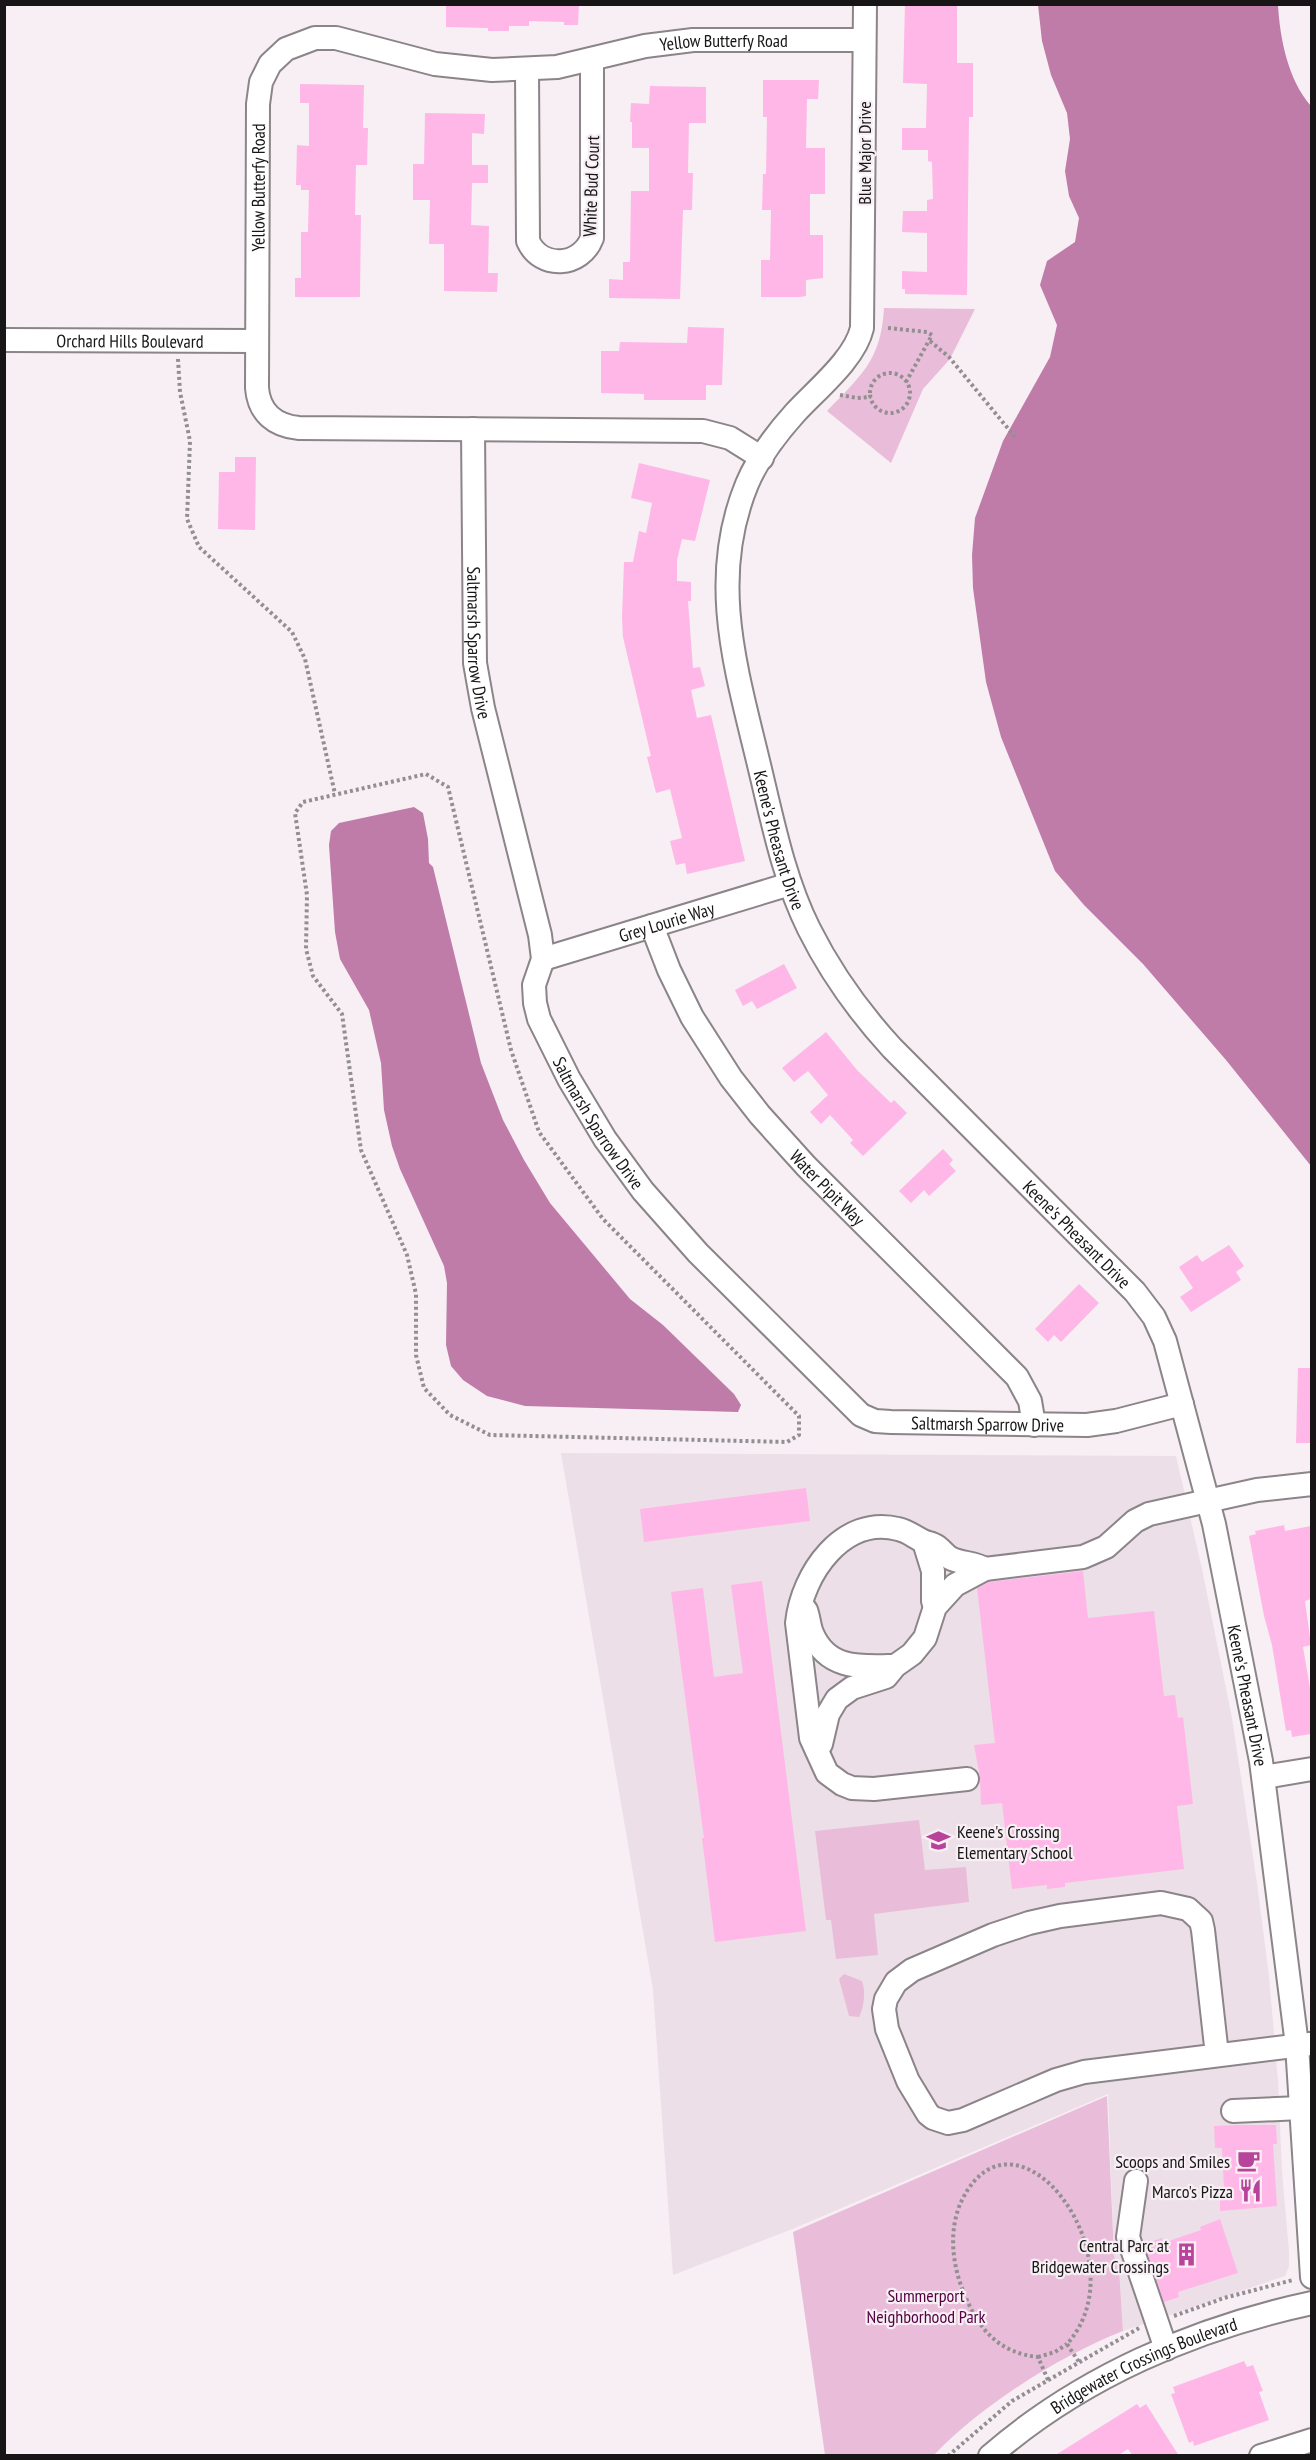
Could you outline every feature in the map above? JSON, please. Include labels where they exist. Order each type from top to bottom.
[{"type":"street","name":"Blue Major Drive","points":[[863,302],[865,4]]},
{"type":"street","name":"Yellow Butterfy Road","points":[[762,458],[730,438],[703,431],[299,428],[277,423],[268,417],[258,399],[256,341],[258,94],[265,73],[278,55],[296,44],[325,37],[445,66],[492,70],[556,67],[645,46],[693,40],[864,40]]},
{"type":"street","name":"White Bud Court","points":[[527,70],[528,241],[532,250],[547,260],[569,260],[584,252],[589,246],[593,229],[592,59]]},
{"type":"street","name":"Keene's Pheasant Drive","points":[[863,302],[862,328],[856,345],[780,430],[748,482],[732,538],[728,582],[728,625],[731,646],[765,792],[790,884],[823,955],[837,979],[872,1026],[1147,1306],[1166,1341],[1208,1501],[1239,1644],[1264,1777],[1304,2045],[1301,2108],[1311,2277]]},
{"type":"street","name":"Orchard Hills Boulevard","points":[[4,340],[256,341]]},
{"type":"street","name":"Saltmarsh Sparrow Drive","points":[[473,429],[475,663],[483,708],[540,935],[543,959],[534,986],[535,1002],[539,1019],[569,1080],[605,1139],[643,1191],[698,1253],[861,1415],[891,1422],[1101,1424],[1182,1404]]},
{"type":"street","name":"Grey Lourie Way","points":[[543,959],[790,884]]},
{"type":"street","name":"Water Pipit Way","points":[[652,926],[669,970],[692,1017],[717,1058],[746,1097],[800,1160],[1017,1377],[1030,1401],[1034,1425]]},
{"type":"street","points":[[817,1750],[821,1744],[828,1714],[837,1700],[860,1684],[886,1677],[895,1666],[912,1654],[925,1638],[935,1607],[955,1585],[985,1569],[1083,1557],[1106,1547],[1135,1521],[1149,1514],[1257,1490],[1311,1484]]},
{"type":"street","points":[[967,1779],[874,1790],[852,1788],[827,1773],[811,1738],[797,1623],[807,1584],[817,1567],[833,1548],[851,1535],[870,1527],[883,1526],[904,1531],[937,1546],[949,1557],[985,1569]]},
{"type":"street","points":[[924,1542],[933,1570],[935,1607]]},
{"type":"street","points":[[802,1604],[816,1641],[836,1660],[863,1668],[895,1666]]},
{"type":"street","points":[[1264,1777],[1311,1769]]},
{"type":"street","points":[[1217,2055],[1206,1947],[1201,1921],[1195,1914],[1179,1905],[1161,1903],[1060,1916],[1005,1930],[902,1976],[890,1989],[884,2009],[890,2037],[908,2081],[933,2118],[948,2123],[956,2122],[1070,2075],[1099,2069],[1304,2045]]},
{"type":"street","points":[[1233,2111],[1301,2108]]},
{"type":"street","points":[[1136,2181],[1128,2237],[1166,2349]]},
{"type":"street","name":"Bridgewater Crossings Boulevard","points":[[990,2456],[1009,2439],[1067,2399],[1122,2368],[1166,2349],[1261,2316],[1311,2303]]},
{"type":"street","points":[[1261,2456],[1311,2440]]},
{"type":"path","points":[[888,328],[930,333],[933,336],[906,382],[909,398],[900,410],[885,412],[875,407],[871,397],[873,383],[880,376],[894,374],[906,382]]},
{"type":"path","points":[[930,341],[949,357],[1015,437]]},
{"type":"path","points":[[178,357],[180,392],[190,441],[187,519],[199,547],[292,632],[305,659],[335,794]]},
{"type":"path","points":[[840,395],[857,398],[871,397]]},
{"type":"path","points":[[426,774],[448,787],[511,1050],[539,1132],[603,1219],[799,1416],[799,1435],[787,1442],[490,1435],[450,1415],[424,1388],[416,1355],[416,1294],[407,1255],[361,1150],[342,1014],[313,976],[306,949],[307,895],[295,813],[303,802],[335,794],[426,774]]},
{"type":"path","points":[[1008,2164],[1021,2166],[1037,2174],[1067,2203],[1078,2223],[1090,2263],[1090,2296],[1077,2334],[1067,2344],[1055,2352],[1038,2357],[1013,2353],[980,2326],[970,2309],[958,2280],[953,2235],[957,2211],[972,2183],[993,2166],[1008,2164]]},
{"type":"path","points":[[1067,2344],[1078,2362]]},
{"type":"path","points":[[1038,2357],[1048,2380]]},
{"type":"shaded area","points":[[1038,5],[1278,5],[1281,31],[1291,72],[1303,96],[1311,106],[1311,1166],[1226,1060],[1143,964],[1084,905],[1055,871],[1001,737],[986,682],[973,588],[972,555],[975,518],[1003,441],[1050,357],[1057,325],[1040,285],[1047,261],[1075,242],[1079,218],[1069,196],[1065,171],[1070,139],[1067,113],[1051,75],[1042,41]]},
{"type":"shaded area","points":[[414,807],[423,813],[428,839],[429,863],[433,867],[481,1063],[503,1120],[524,1160],[550,1203],[630,1299],[663,1325],[734,1394],[741,1405],[738,1412],[525,1406],[487,1396],[463,1380],[451,1366],[446,1345],[447,1283],[444,1266],[400,1169],[392,1146],[384,1110],[381,1063],[369,1010],[340,959],[335,932],[329,845],[331,831],[339,823]]},
{"type":"shaded area","name":"Keene's Crossing Elementary School","points":[[561,1453],[1176,1456],[1202,1569],[1232,1718],[1257,1883],[1269,1976],[1278,2081],[1289,2252],[1289,2266],[1285,2276],[1123,2331],[1119,2268],[1114,2256],[1108,2094],[795,2228],[673,2275],[653,1990]]},
{"type":"green space","points":[[884,308],[975,309],[950,359],[923,389],[891,463],[827,411],[859,377],[874,354],[879,341]]},
{"type":"green space","points":[[919,1820],[925,1870],[966,1867],[969,1902],[874,1914],[878,1955],[836,1959],[831,1920],[826,1920],[815,1831]]},
{"type":"green space","points":[[844,1974],[862,1981],[864,1999],[859,2017],[849,2016],[839,1979]]},
{"type":"green space","name":"Summerport Neighborhood Park","points":[[1107,2096],[1114,2256],[1119,2268],[1123,2331],[1073,2354],[1022,2384],[975,2418],[934,2455],[825,2455],[793,2232]]},
{"type":"building","points":[[446,4],[579,4],[578,25],[564,25],[564,22],[529,21],[529,26],[509,26],[509,31],[446,27]]},
{"type":"building","points":[[905,4],[957,4],[957,63],[973,63],[973,117],[969,117],[967,295],[905,294],[905,289],[902,289],[902,271],[927,272],[927,233],[902,232],[903,211],[927,211],[927,200],[933,199],[932,162],[928,161],[928,150],[902,150],[902,128],[926,128],[927,84],[903,83]]},
{"type":"building","points":[[763,80],[819,80],[818,99],[807,99],[806,148],[825,148],[825,194],[810,194],[810,235],[823,235],[823,278],[806,280],[806,296],[761,297],[761,260],[770,260],[771,210],[762,210],[763,174],[766,174],[767,117],[763,117]]},
{"type":"building","points":[[300,84],[364,85],[363,128],[368,128],[367,165],[356,165],[355,215],[361,215],[360,297],[295,297],[295,278],[301,278],[301,232],[308,232],[309,190],[301,190],[301,185],[296,185],[297,145],[309,146],[309,103],[300,103]]},
{"type":"building","points":[[650,86],[706,87],[706,123],[689,123],[688,173],[693,173],[692,210],[683,210],[680,299],[609,298],[609,279],[623,280],[623,262],[630,262],[631,191],[649,191],[649,148],[632,148],[632,122],[630,122],[631,103],[649,104]]},
{"type":"building","points":[[425,113],[485,114],[484,134],[472,133],[472,165],[488,165],[488,183],[472,183],[471,225],[489,226],[488,273],[498,273],[497,292],[444,291],[444,244],[429,244],[430,200],[413,200],[413,164],[424,164]]},
{"type":"building","points":[[688,327],[724,328],[722,385],[706,385],[706,400],[644,400],[644,394],[601,393],[601,351],[619,351],[620,342],[687,343]]},
{"type":"building","points":[[235,457],[256,457],[255,530],[218,529],[219,472],[235,472]]},
{"type":"building","points":[[639,463],[710,480],[695,541],[682,539],[677,560],[677,581],[691,582],[691,601],[688,601],[693,668],[700,667],[705,686],[691,690],[697,718],[711,715],[745,861],[687,874],[685,863],[676,865],[670,841],[682,838],[670,789],[656,793],[647,757],[651,756],[623,637],[624,562],[633,562],[639,531],[646,533],[652,503],[631,498]]},
{"type":"building","points":[[784,964],[797,988],[757,1009],[752,1001],[743,1006],[735,990]]},
{"type":"building","points":[[826,1032],[857,1070],[891,1103],[894,1100],[907,1113],[863,1156],[850,1143],[853,1140],[830,1115],[821,1124],[810,1112],[828,1095],[808,1071],[794,1082],[782,1068]]},
{"type":"building","points":[[943,1149],[953,1160],[949,1164],[956,1171],[929,1196],[924,1190],[911,1203],[899,1191]]},
{"type":"building","points":[[1229,1245],[1244,1266],[1236,1272],[1241,1280],[1191,1312],[1180,1297],[1193,1288],[1179,1267],[1197,1255],[1202,1262]]},
{"type":"building","points":[[1079,1284],[1099,1303],[1061,1342],[1054,1335],[1048,1342],[1035,1329]]},
{"type":"building","points":[[1298,1368],[1311,1368],[1311,1443],[1296,1443]]},
{"type":"building","points":[[806,1488],[810,1521],[644,1542],[640,1509]]},
{"type":"building","points":[[1284,1525],[1285,1531],[1311,1526],[1311,1599],[1305,1601],[1311,1645],[1303,1647],[1311,1694],[1311,1734],[1292,1737],[1291,1730],[1286,1731],[1272,1645],[1264,1616],[1249,1536],[1256,1534],[1255,1531]]},
{"type":"building","name":"Keene's Crossing Elementary School","points":[[1083,1571],[1088,1618],[1154,1611],[1164,1696],[1175,1695],[1178,1718],[1183,1717],[1193,1804],[1177,1806],[1184,1869],[1065,1883],[1065,1887],[1047,1889],[1047,1885],[1012,1889],[1002,1803],[981,1805],[980,1777],[974,1745],[995,1743],[977,1588],[989,1582]]},
{"type":"building","points":[[762,1581],[806,1931],[715,1942],[702,1838],[704,1838],[671,1592],[703,1588],[714,1677],[743,1673],[731,1585]]},
{"type":"building","points":[[1276,2125],[1277,2144],[1273,2144],[1277,2206],[1220,2211],[1220,2189],[1224,2188],[1222,2148],[1215,2148],[1214,2126]]},
{"type":"building","name":"Central Parc at Bridgewater Crossings","points":[[1220,2219],[1238,2273],[1178,2292],[1179,2297],[1164,2302],[1144,2244],[1162,2238],[1163,2243],[1201,2230],[1200,2227]]},
{"type":"building","points":[[1244,2361],[1247,2367],[1253,2365],[1263,2391],[1259,2392],[1269,2420],[1194,2446],[1193,2441],[1189,2443],[1171,2394],[1175,2393],[1173,2387]]},
{"type":"building","points":[[1137,2404],[1140,2408],[1146,2404],[1179,2456],[1133,2456],[1128,2449],[1117,2456],[1054,2456]]},
{"type":"place","name":"Keene's Crossing Elementary School","points":[[939,1841]]},
{"type":"place","name":"Scoops and Smiles","points":[[1248,2161]]},
{"type":"place","name":"Marco's Pizza","points":[[1251,2191]]},
{"type":"place","name":"Central Parc at Bridgewater Crossings","points":[[1187,2255]]}]
